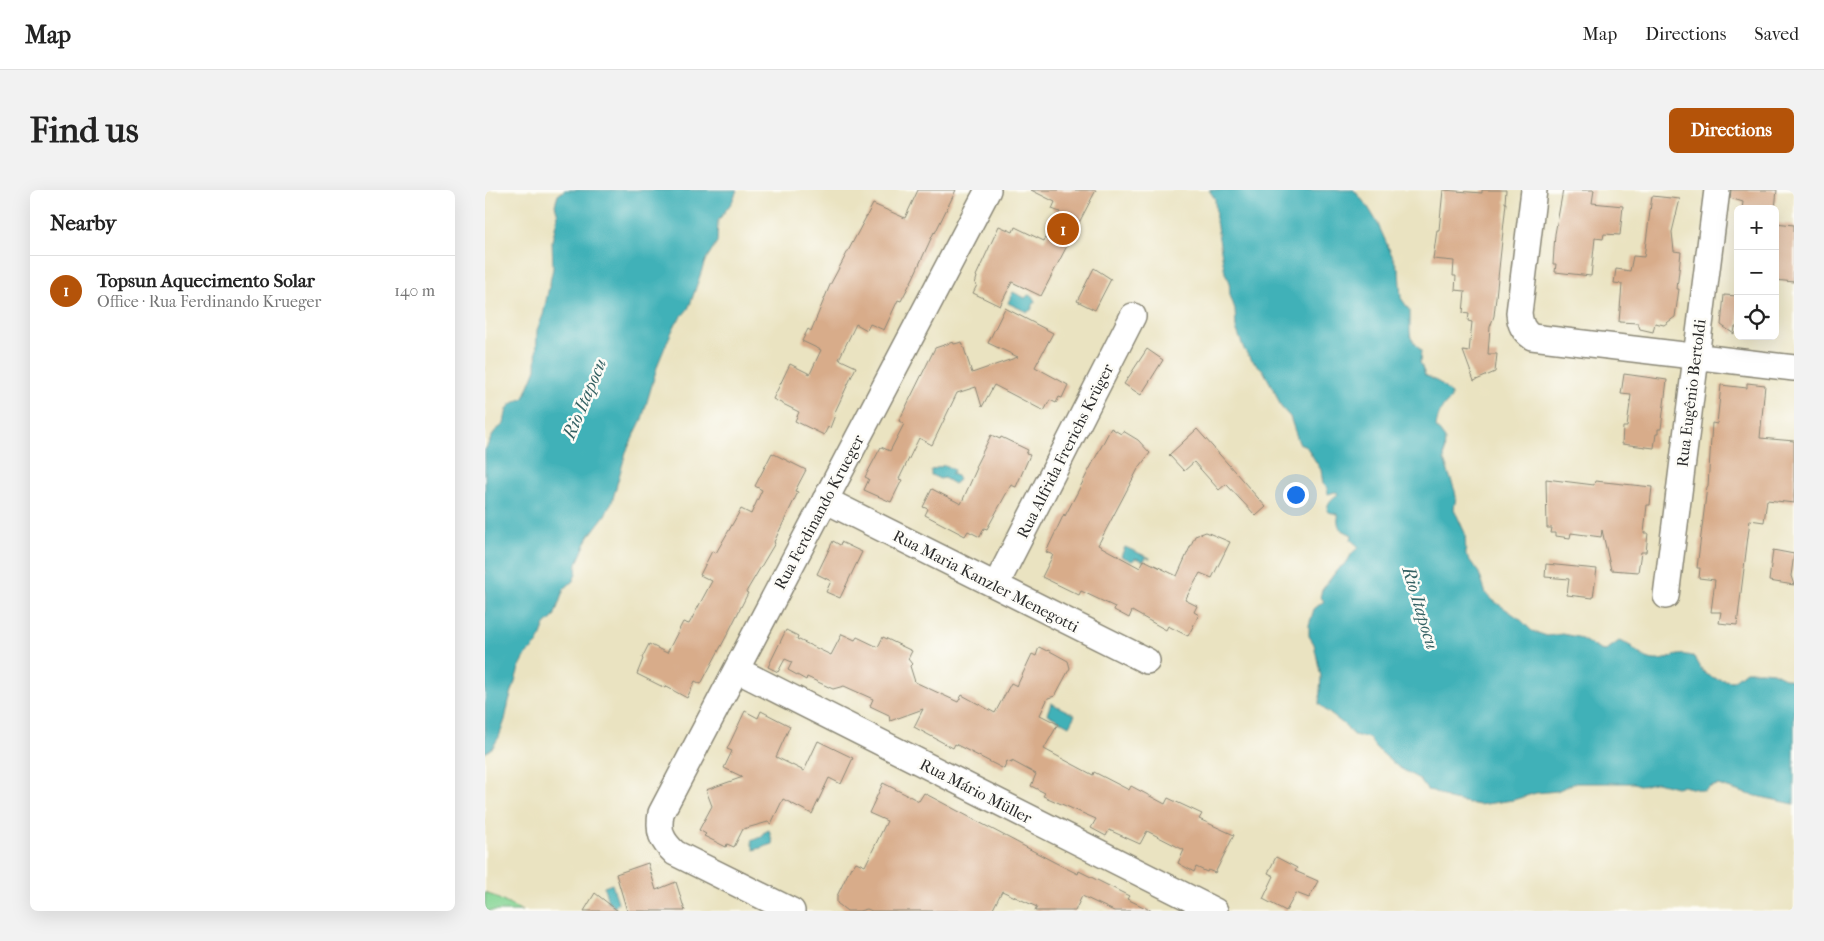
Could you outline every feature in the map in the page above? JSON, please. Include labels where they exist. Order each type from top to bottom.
[{"type":"street","name":"Rua Ferdinando Krueger","points":[[792,911],[675,853],[661,837],[659,825],[661,813],[988,190]]},
{"type":"street","points":[[1534,190],[1519,313],[1522,328],[1532,337],[1696,358],[1794,368]]},
{"type":"street","name":"Rua Eugênio Bertoldi","points":[[1666,596],[1717,190]]},
{"type":"street","name":"Rua Alfrida Frerichs Krüger","points":[[996,585],[1133,316]]},
{"type":"street","name":"Rua Maria Kanzler Menegotti","points":[[825,500],[1147,661]]},
{"type":"street","name":"Rua Mário Müller","points":[[737,670],[1215,911]]},
{"type":"green space","points":[[485,892],[522,911],[485,911]]},
{"type":"water","name":"Rio Itapocu","points":[[565,190],[737,190],[732,202],[718,221],[717,242],[705,261],[688,309],[676,323],[658,364],[642,419],[626,452],[612,502],[589,536],[577,563],[573,581],[564,589],[554,617],[545,625],[538,643],[526,655],[519,668],[499,737],[493,747],[485,753],[485,450],[495,431],[504,424],[509,407],[514,402],[524,398],[536,369],[537,330],[543,315],[553,268],[552,241],[558,215],[555,205],[558,195]]},
{"type":"water","name":"Rio Itapocu","points":[[1209,190],[1354,190],[1377,222],[1399,271],[1401,298],[1410,311],[1411,338],[1421,351],[1420,362],[1425,375],[1440,383],[1451,394],[1451,399],[1441,412],[1436,427],[1445,439],[1444,460],[1455,491],[1454,509],[1465,533],[1466,555],[1479,573],[1486,594],[1520,619],[1532,631],[1547,636],[1562,634],[1578,637],[1605,651],[1619,641],[1631,646],[1652,660],[1688,655],[1697,660],[1706,674],[1721,680],[1733,681],[1746,671],[1762,671],[1773,672],[1787,679],[1794,680],[1794,804],[1747,794],[1718,785],[1704,791],[1657,782],[1642,786],[1634,783],[1574,783],[1557,791],[1536,793],[1513,800],[1479,805],[1449,799],[1427,790],[1419,779],[1398,767],[1375,747],[1369,738],[1353,735],[1346,726],[1319,704],[1321,677],[1314,644],[1309,636],[1309,625],[1314,609],[1324,601],[1320,597],[1322,590],[1337,570],[1347,562],[1352,553],[1359,547],[1351,540],[1352,535],[1339,527],[1338,514],[1328,512],[1331,499],[1338,493],[1328,494],[1327,487],[1323,484],[1321,470],[1306,446],[1299,443],[1290,417],[1281,407],[1263,370],[1249,357],[1244,349],[1236,328],[1235,309],[1230,295],[1229,280],[1225,273],[1216,221],[1215,199]]},
{"type":"water","points":[[1013,292],[1025,298],[1028,295],[1032,296],[1035,301],[1031,310],[1027,312],[1008,303]]},
{"type":"water","points":[[945,465],[954,470],[951,474],[957,476],[959,480],[954,484],[944,478],[940,479],[931,475],[931,470]]},
{"type":"water","points":[[1125,547],[1150,558],[1150,559],[1146,557],[1144,561],[1136,558],[1132,561],[1121,556]]},
{"type":"water","points":[[1051,703],[1075,715],[1069,726],[1047,714]]},
{"type":"water","points":[[769,830],[773,844],[754,850],[751,841],[763,836],[763,833]]},
{"type":"water","points":[[612,884],[618,902],[615,907],[608,902],[604,887]]},
{"type":"building","points":[[918,190],[956,190],[913,278],[901,301],[898,300],[884,330],[870,324],[867,330],[856,324],[839,359],[856,367],[834,414],[830,428],[828,427],[824,435],[795,421],[799,412],[773,399],[790,364],[810,374],[821,350],[802,341],[808,329],[811,331],[830,285],[873,204],[905,218]]},
{"type":"building","points":[[1031,190],[1096,190],[1041,296],[1012,282],[1000,306],[973,293],[977,285],[975,284],[976,276],[999,226],[1013,232],[1015,227],[1044,241],[1060,212],[1052,209],[1055,202]]},
{"type":"building","points":[[1443,190],[1482,193],[1482,190],[1506,190],[1494,316],[1490,327],[1488,354],[1497,354],[1495,372],[1474,381],[1463,351],[1469,352],[1472,322],[1468,321],[1469,314],[1463,313],[1465,291],[1455,290],[1456,276],[1453,276],[1454,261],[1433,259],[1437,230],[1439,230]]},
{"type":"building","points":[[1563,190],[1594,190],[1592,203],[1623,206],[1620,235],[1604,234],[1603,239],[1595,238],[1591,276],[1555,272],[1556,264],[1553,264],[1555,234]]},
{"type":"building","points":[[1731,190],[1777,190],[1775,205],[1743,205],[1743,202],[1730,198]]},
{"type":"building","points":[[1652,196],[1680,199],[1672,232],[1674,251],[1681,252],[1675,317],[1664,325],[1655,323],[1653,332],[1640,329],[1638,323],[1619,322],[1622,284],[1614,283],[1616,269],[1630,271],[1633,256],[1644,257]]},
{"type":"building","points":[[1779,223],[1794,225],[1794,282],[1779,280]]},
{"type":"building","points":[[1094,268],[1111,279],[1095,310],[1077,301]]},
{"type":"building","points":[[1724,295],[1734,296],[1734,334],[1721,325]]},
{"type":"building","points":[[1005,308],[1053,333],[1035,367],[1068,385],[1062,398],[1059,397],[1056,403],[1050,400],[1044,411],[994,385],[982,407],[976,387],[957,393],[932,445],[919,438],[899,479],[902,480],[891,502],[864,490],[869,479],[865,477],[881,447],[890,451],[904,424],[899,421],[935,348],[953,342],[954,344],[962,342],[972,373],[1018,357],[988,343]]},
{"type":"building","points":[[1147,349],[1163,360],[1141,395],[1124,384]]},
{"type":"building","points":[[1624,374],[1667,380],[1661,429],[1658,429],[1658,434],[1656,434],[1654,448],[1622,444],[1623,427],[1627,427],[1631,395],[1621,394]]},
{"type":"building","points":[[1747,383],[1765,385],[1760,438],[1794,441],[1794,503],[1767,500],[1764,522],[1750,520],[1737,625],[1719,623],[1721,612],[1711,612],[1715,580],[1699,578],[1700,568],[1697,568],[1708,486],[1712,423],[1717,424],[1721,385],[1747,388]]},
{"type":"building","points":[[1111,428],[1121,434],[1123,431],[1138,440],[1150,453],[1138,469],[1098,545],[1140,568],[1144,560],[1177,576],[1195,536],[1206,532],[1230,542],[1212,578],[1200,573],[1185,600],[1197,606],[1194,612],[1199,615],[1188,636],[1168,626],[1166,630],[1132,611],[1129,618],[1114,610],[1115,607],[1081,591],[1079,595],[1042,577],[1053,555],[1046,552],[1064,514],[1065,516]]},
{"type":"building","points":[[1197,429],[1266,507],[1256,516],[1226,484],[1219,490],[1194,462],[1184,471],[1169,455]]},
{"type":"building","points":[[991,435],[1000,439],[1001,437],[1028,450],[1026,454],[1030,455],[1016,487],[1011,485],[987,529],[984,528],[980,537],[968,531],[965,536],[925,515],[928,509],[923,507],[932,489],[961,504],[977,468],[975,467]]},
{"type":"building","points":[[772,453],[806,470],[795,491],[798,492],[775,543],[746,592],[748,593],[727,635],[701,684],[695,681],[687,698],[637,674],[642,658],[649,644],[667,653],[683,622],[689,624],[712,581],[700,575],[712,551],[716,553],[741,509],[751,514],[762,490],[755,486]]},
{"type":"building","points":[[1546,479],[1594,485],[1595,481],[1652,487],[1650,505],[1647,505],[1644,533],[1648,533],[1646,552],[1641,552],[1638,572],[1611,570],[1602,530],[1601,537],[1571,533],[1570,538],[1556,536],[1556,533],[1551,533],[1552,528],[1547,528]]},
{"type":"building","points":[[833,541],[840,545],[841,542],[862,552],[840,598],[826,592],[831,581],[817,574]]},
{"type":"building","points":[[1773,550],[1794,554],[1791,576],[1794,585],[1769,581]]},
{"type":"building","points":[[1546,564],[1597,569],[1593,598],[1567,595],[1569,579],[1545,577]]},
{"type":"building","points":[[786,630],[798,636],[797,639],[831,655],[842,634],[855,640],[857,637],[878,647],[883,637],[912,651],[908,659],[912,664],[910,666],[915,682],[958,702],[962,695],[995,713],[1011,683],[1017,686],[1032,654],[1036,656],[1039,647],[1068,661],[1070,668],[1055,696],[1048,698],[1040,715],[1058,724],[1044,749],[1093,775],[1094,772],[1129,790],[1131,786],[1165,804],[1168,798],[1202,814],[1199,819],[1234,835],[1215,873],[1196,867],[1194,872],[1178,863],[1184,850],[1147,831],[1140,844],[1109,830],[1106,836],[1091,828],[1096,819],[1043,796],[1045,793],[1031,786],[1036,774],[1012,761],[1012,763],[1007,761],[1004,769],[955,744],[953,748],[914,727],[923,709],[890,721],[889,715],[870,706],[873,699],[844,686],[833,689],[807,677],[806,680],[788,670],[792,662],[785,659],[778,672],[768,667]]},
{"type":"building","points":[[745,711],[758,718],[761,711],[790,726],[776,757],[804,771],[818,741],[853,758],[841,784],[829,778],[812,814],[783,799],[771,824],[768,822],[743,829],[734,847],[727,844],[726,847],[704,836],[706,834],[699,830],[712,806],[706,790],[743,777],[724,768],[732,751],[727,749]]},
{"type":"building","points":[[883,783],[919,801],[924,793],[1054,862],[1078,874],[1079,871],[1129,896],[1127,899],[1152,911],[1114,911],[1082,896],[1075,911],[1035,911],[1037,907],[1002,891],[992,911],[872,911],[867,909],[847,911],[837,903],[837,896],[851,867],[856,862],[865,866],[887,821],[869,813]]},
{"type":"building","points":[[1276,857],[1297,868],[1295,871],[1318,881],[1309,898],[1296,893],[1286,911],[1263,899],[1274,876],[1268,873]]},
{"type":"building","points":[[648,863],[656,890],[676,882],[685,911],[627,911],[616,874]]},
{"type":"building","points":[[595,893],[618,911],[584,911]]},
{"type":"place","name":"Topsun Aquecimento Solar","points":[[1063,229]]}]
